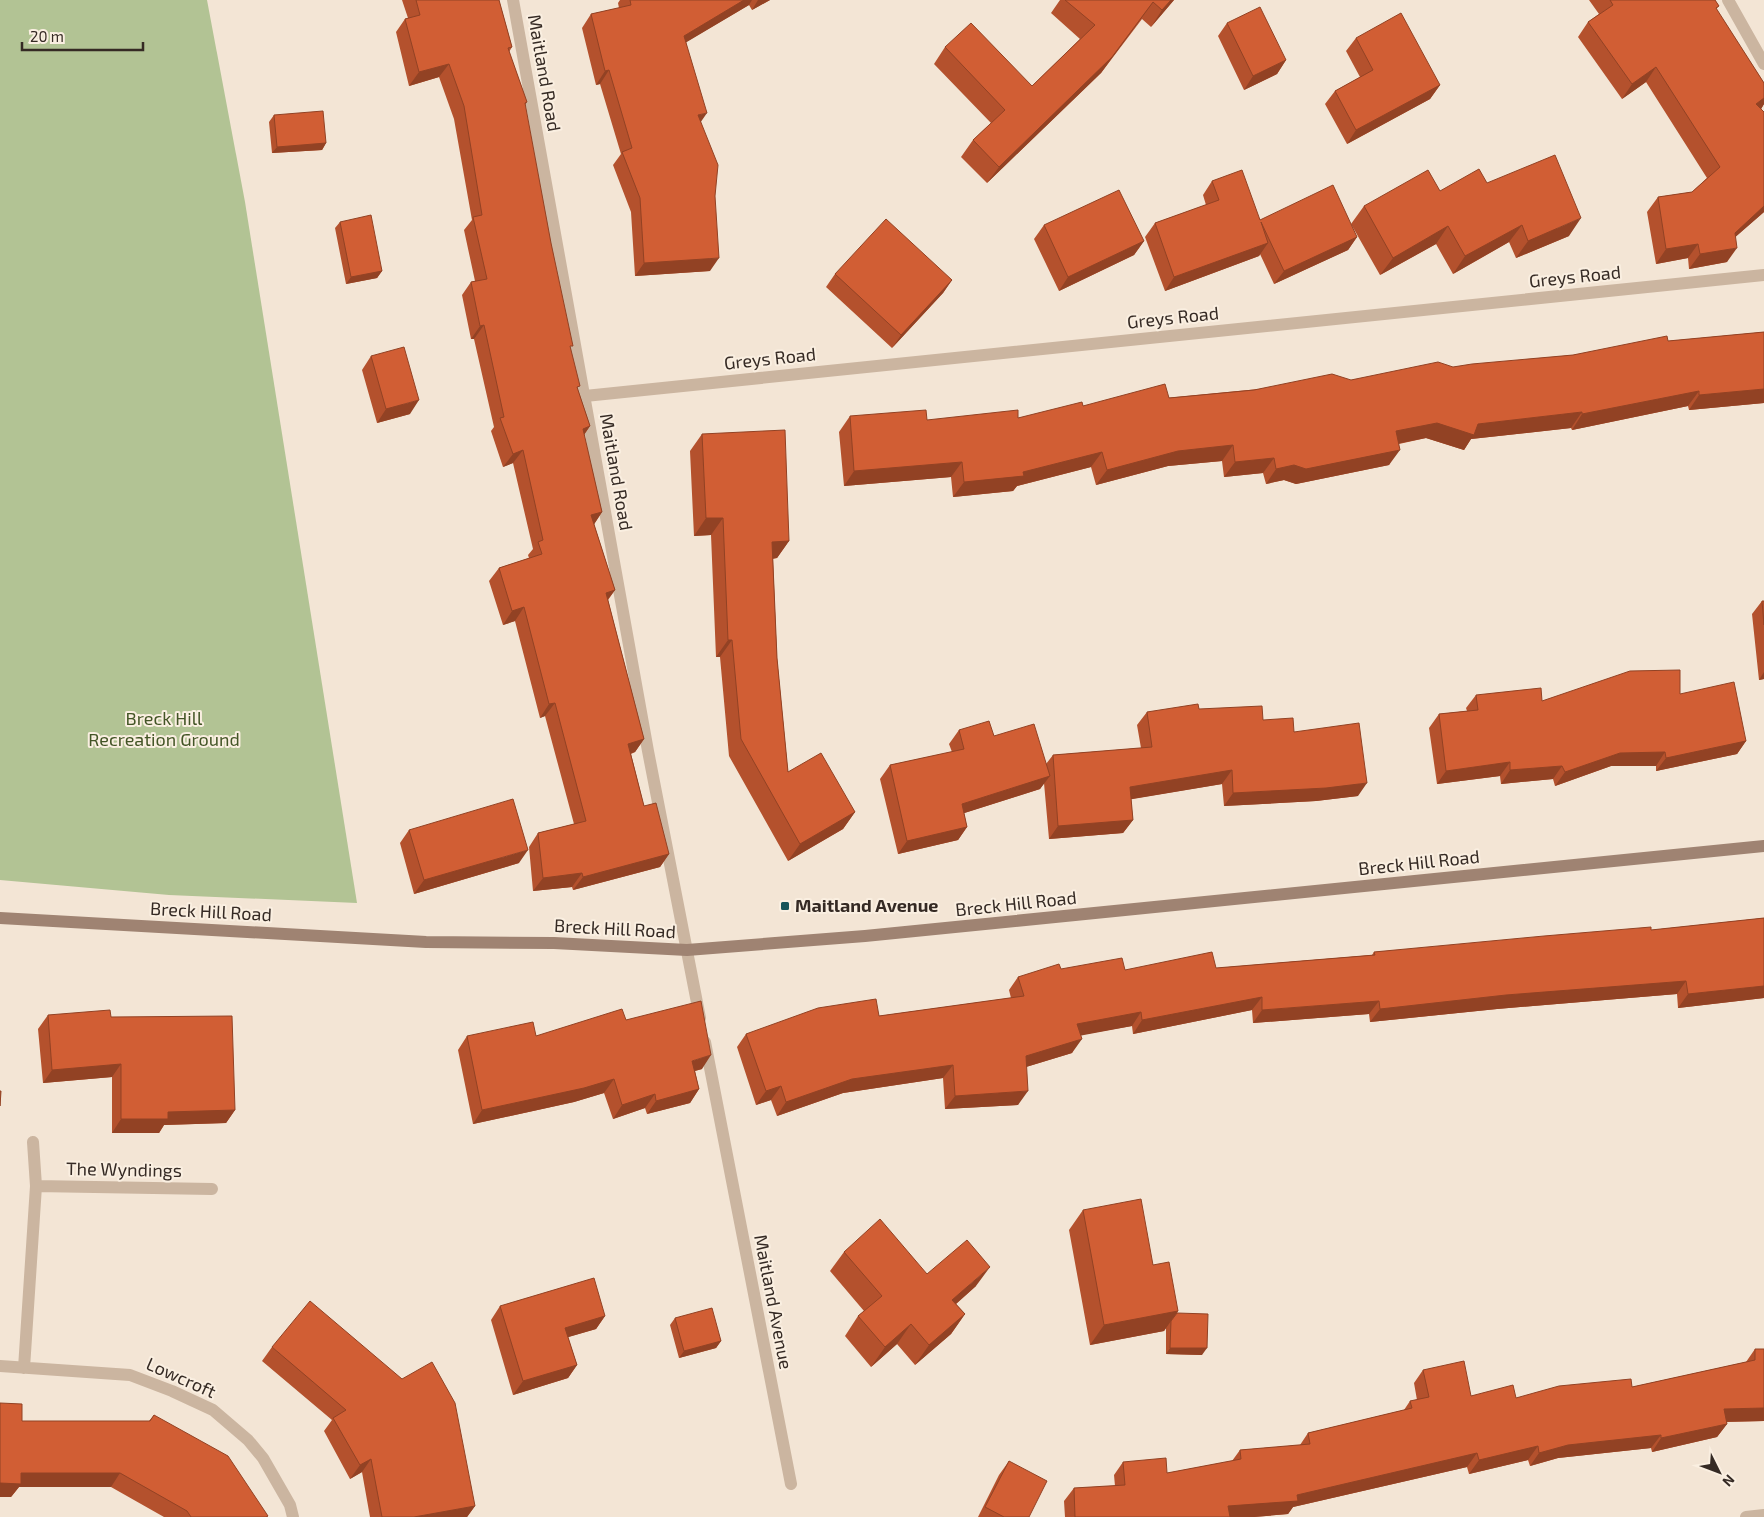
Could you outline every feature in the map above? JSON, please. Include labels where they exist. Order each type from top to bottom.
[{"type":"street","name":"Maitland Road","points":[[513,0],[650,760],[687,950]]},
{"type":"street","points":[[1728,0],[1764,64]]},
{"type":"street","name":"Greys Road","points":[[585,396],[1764,275]]},
{"type":"street","name":"Breck Hill Road","points":[[0,918],[426,942],[554,943],[687,950],[884,934],[1764,846]]},
{"type":"street","name":"Maitland Avenue","points":[[687,950],[791,1484]]},
{"type":"street","points":[[24,1368],[36,1186],[33,1142]]},
{"type":"street","name":"The Wyndings","points":[[36,1186],[212,1189]]},
{"type":"street","name":"Lowcroft","points":[[0,1366],[130,1375],[172,1391],[213,1410],[248,1440],[263,1458],[290,1505],[293,1517]]},
{"type":"street","points":[[1746,1517],[1764,1515]]},
{"type":"green space","name":"Breck Hill Recreation Ground","points":[[0,0],[207,0],[245,202],[357,903],[169,895],[0,880]]},
{"type":"building","points":[[416,0],[499,0],[512,47],[508,48],[527,102],[525,103],[551,243],[573,346],[570,346],[580,386],[577,387],[590,426],[583,429],[602,512],[591,515],[615,590],[606,593],[644,739],[628,744],[644,806],[656,803],[669,854],[583,877],[582,873],[543,878],[538,833],[586,821],[555,703],[549,704],[524,607],[512,611],[499,568],[542,554],[538,542],[543,540],[523,450],[513,454],[500,418],[504,417],[484,325],[480,326],[471,282],[487,279],[473,217],[482,215],[464,106],[449,64],[419,72],[405,19],[420,15]]},
{"type":"building","points":[[630,0],[744,0],[684,36],[707,113],[698,115],[718,165],[715,196],[719,258],[644,263],[640,198],[622,152],[632,148],[609,70],[605,71],[591,14],[631,5]]},
{"type":"building","points":[[1065,0],[1171,0],[1162,10],[1153,2],[1112,57],[999,167],[973,140],[1005,110],[945,47],[971,23],[1032,86],[1095,25]]},
{"type":"building","points":[[1610,0],[1715,0],[1719,6],[1716,8],[1764,83],[1764,98],[1756,104],[1764,112],[1764,206],[1735,233],[1737,248],[1700,254],[1698,244],[1666,249],[1658,197],[1692,192],[1720,167],[1656,67],[1632,84],[1588,22],[1613,5]]},
{"type":"building","points":[[1260,7],[1286,60],[1253,76],[1227,23]]},
{"type":"building","points":[[1401,13],[1440,85],[1356,130],[1335,91],[1373,70],[1356,38]]},
{"type":"building","points":[[323,111],[326,143],[277,147],[274,115]]},
{"type":"building","points":[[1555,155],[1581,218],[1528,241],[1522,225],[1465,256],[1448,226],[1393,258],[1364,206],[1428,170],[1440,191],[1479,169],[1487,183]]},
{"type":"building","points":[[1242,170],[1260,220],[1333,185],[1357,237],[1284,271],[1261,222],[1268,243],[1174,277],[1155,223],[1219,200],[1212,181]]},
{"type":"building","points":[[1119,190],[1144,241],[1068,277],[1044,225]]},
{"type":"building","points":[[371,215],[382,271],[351,277],[340,222]]},
{"type":"building","points":[[886,219],[952,280],[901,335],[835,274]]},
{"type":"building","points":[[1764,332],[1764,389],[1699,395],[1699,391],[1582,414],[1582,412],[1478,424],[1474,435],[1437,423],[1396,431],[1400,450],[1306,469],[1294,465],[1276,469],[1274,458],[1235,462],[1233,445],[1178,451],[1107,470],[1102,452],[1023,472],[1024,476],[964,482],[962,462],[854,471],[850,416],[926,410],[927,420],[1018,410],[1018,418],[1082,402],[1083,406],[1165,384],[1169,398],[1254,390],[1332,374],[1351,380],[1438,362],[1453,367],[1573,355],[1667,336],[1668,341]]},
{"type":"building","points":[[404,347],[419,400],[386,409],[371,356]]},
{"type":"building","points":[[785,430],[789,541],[772,542],[777,658],[788,772],[821,753],[855,812],[800,844],[741,739],[732,640],[728,640],[723,518],[706,518],[702,434]]},
{"type":"building","points":[[1762,601],[1764,601],[1764,625]]},
{"type":"building","points":[[1680,670],[1680,694],[1734,682],[1746,741],[1666,758],[1665,752],[1620,753],[1565,772],[1562,766],[1510,770],[1510,762],[1446,771],[1439,714],[1478,710],[1476,695],[1541,688],[1542,701],[1630,671]]},
{"type":"building","points":[[1198,704],[1199,709],[1262,706],[1263,720],[1293,718],[1294,732],[1359,723],[1367,783],[1326,788],[1233,793],[1232,770],[1130,787],[1133,820],[1058,826],[1053,755],[1152,747],[1147,712]]},
{"type":"building","points":[[989,721],[994,736],[1034,724],[1050,776],[962,804],[967,827],[907,841],[890,765],[964,749],[959,730]]},
{"type":"building","points":[[513,799],[528,850],[424,880],[409,830]]},
{"type":"building","points":[[1764,918],[1764,986],[1688,994],[1686,981],[1506,995],[1380,1009],[1379,1001],[1262,1010],[1262,997],[1142,1020],[1141,1012],[1077,1024],[1082,1039],[1026,1056],[1028,1091],[955,1096],[953,1065],[852,1079],[786,1102],[781,1086],[766,1091],[746,1034],[818,1008],[876,999],[879,1016],[1024,996],[1018,977],[1059,964],[1061,969],[1122,958],[1125,970],[1212,952],[1216,968],[1375,955],[1374,952],[1544,936],[1651,927],[1651,930]]},
{"type":"building","points":[[701,1001],[711,1055],[692,1061],[699,1089],[656,1101],[655,1094],[622,1105],[614,1079],[584,1088],[482,1110],[467,1036],[533,1022],[536,1036],[622,1009],[626,1020]]},
{"type":"building","points":[[110,1010],[111,1017],[232,1016],[235,1110],[168,1112],[168,1119],[121,1119],[121,1064],[52,1070],[48,1015]]},
{"type":"building","points":[[1141,1199],[1153,1265],[1169,1262],[1178,1311],[1104,1325],[1083,1210]]},
{"type":"building","points":[[880,1219],[927,1274],[967,1240],[990,1267],[952,1300],[965,1314],[929,1345],[911,1324],[885,1347],[858,1316],[882,1296],[844,1252]]},
{"type":"building","points":[[594,1278],[605,1316],[565,1328],[577,1365],[523,1381],[500,1306]]},
{"type":"building","points":[[310,1301],[402,1379],[432,1362],[455,1403],[475,1506],[414,1517],[382,1517],[371,1459],[360,1465],[333,1418],[346,1410],[272,1347]]},
{"type":"building","points":[[712,1308],[721,1341],[684,1351],[675,1318]]},
{"type":"building","points":[[1177,1313],[1208,1314],[1207,1348],[1170,1348],[1171,1321]]},
{"type":"building","points":[[1755,1349],[1764,1349],[1764,1408],[1724,1409],[1727,1424],[1661,1438],[1661,1435],[1568,1445],[1539,1453],[1538,1446],[1479,1460],[1477,1453],[1297,1495],[1298,1501],[1228,1506],[1230,1517],[1075,1517],[1074,1488],[1125,1485],[1123,1462],[1166,1458],[1167,1473],[1241,1459],[1240,1450],[1310,1444],[1308,1433],[1412,1408],[1410,1401],[1429,1397],[1423,1370],[1464,1361],[1471,1396],[1513,1385],[1516,1398],[1559,1386],[1631,1379],[1632,1387],[1755,1360]]},
{"type":"building","points":[[0,1403],[22,1404],[22,1421],[150,1421],[154,1415],[228,1456],[268,1516],[191,1517],[187,1511],[120,1473],[21,1473],[21,1484],[0,1483]]},
{"type":"building","points":[[1009,1461],[1047,1481],[1029,1517],[1004,1517],[985,1507]]},
{"type":"place","name":"Maitland Avenue","points":[[785,906]]}]
